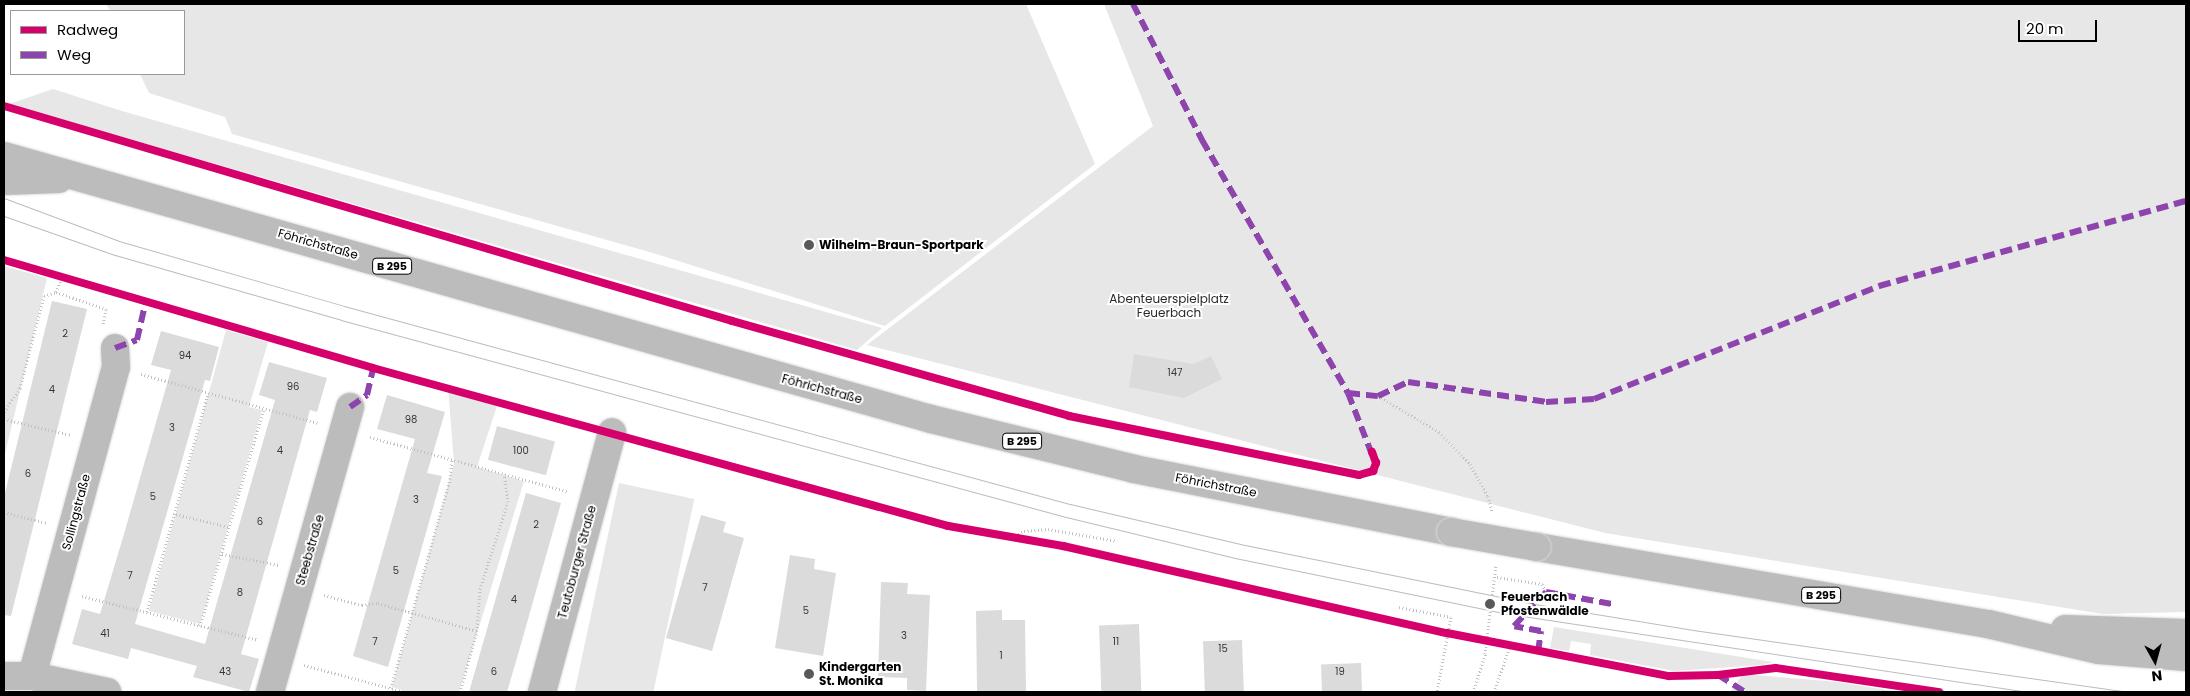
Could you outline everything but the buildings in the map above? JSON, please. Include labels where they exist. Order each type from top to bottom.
[{"type":"main road","name":"Föhrichstraße","points":[[8,162],[83,178],[931,419],[1134,469],[1451,532],[1988,624]]},
{"type":"main road","name":"Sollingstraße","points":[[32,676],[116,367],[115,348]]},
{"type":"main road","name":"Steebstraße","points":[[270,692],[350,407]]},
{"type":"main road","name":"Teutoburger Straße","points":[[542,692],[612,432]]},
{"type":"main road","name":"B 295","points":[[1988,624],[2186,633]]},
{"type":"main road","name":"B 295","points":[[1988,624],[2099,650],[2186,657]]},
{"type":"main road","points":[[4,676],[32,676],[107,692]]},
{"type":"path","points":[[56,292],[62,276]]},
{"type":"path","points":[[4,412],[20,388],[44,296],[56,292],[106,309],[102,324],[115,348]]},
{"type":"path","points":[[148,612],[208,393]]},
{"type":"path","points":[[200,626],[264,409]]},
{"type":"path","points":[[4,419],[96,440]]},
{"type":"path","points":[[391,688],[450,479],[452,459]]},
{"type":"path","points":[[460,692],[477,631],[480,589],[508,502],[504,474]]},
{"type":"path","points":[[4,512],[72,529]]},
{"type":"path","points":[[176,514],[229,527]]},
{"type":"path","points":[[1012,537],[1024,531],[1048,530],[1116,541]]},
{"type":"path","points":[[222,554],[302,580],[362,604],[378,603],[477,631]]},
{"type":"path","points":[[1497,577],[1542,584],[1546,592]]},
{"type":"path","points":[[55,589],[200,626],[405,692]]},
{"type":"path","points":[[1399,607],[1451,617],[1437,692]]},
{"type":"path","points":[[1447,633],[1538,652]]},
{"type":"path","points":[[1494,692],[1510,646]]},
{"type":"green space","name":"Wilhelm-Braun-Sportpark","points":[[106,4],[1026,4],[1095,164],[885,326],[653,253],[232,134],[225,117],[149,93],[140,75],[185,75],[185,10],[109,10]]},
{"type":"green space","name":"Abenteuerspielplatz Feuerbach","points":[[1104,4],[2186,4],[2186,612],[2103,614],[1605,533],[867,345],[1153,126]]},
{"type":"green space","points":[[53,89],[122,111],[882,328],[857,350],[9,104]]},
{"type":"green space","points":[[4,266],[47,278],[4,458]]},
{"type":"green space","points":[[226,330],[268,342],[249,407],[262,410],[200,624],[149,611]]},
{"type":"green space","points":[[448,388],[498,403],[477,467],[524,481],[459,692],[408,692],[392,687],[454,463]]},
{"type":"green space","points":[[619,483],[694,499],[653,692],[575,692]]},
{"type":"green space","points":[[1554,627],[1773,662],[1762,665],[1674,671],[1590,655],[1591,644],[1571,641],[1569,651],[1550,648]]},
{"type":"green space","points":[[1743,674],[1838,682],[1900,692],[1730,692]]},
{"type":"tram line","points":[[4,198],[119,241],[344,306],[1070,504],[1240,544],[1535,604],[1693,630],[2131,692]]},
{"type":"tram line","points":[[4,216],[115,255],[341,320],[1066,517],[1235,558],[1509,614],[2028,692]]},
{"type":"marked path","points":[[1133,4],[1202,140],[1348,393],[1373,457]]},
{"type":"marked path","points":[[1348,393],[1378,396],[1408,382],[1546,402],[1594,399],[1879,286],[2186,201]]},
{"type":"marked path","points":[[115,348],[137,340],[146,300]]},
{"type":"marked path","points":[[350,407],[367,395],[373,368]]},
{"type":"marked path","points":[[1540,652],[1538,652],[1541,631],[1514,626],[1546,592],[1612,604]]},
{"type":"marked path","points":[[1718,675],[1745,692]]},
{"type":"cycle path","points":[[4,106],[732,321],[1069,416],[1359,475],[1373,471],[1376,463],[1372,452]]},
{"type":"cycle path","points":[[4,260],[373,368],[948,526],[1063,546],[1447,633],[1669,676],[1718,675],[1776,668],[1939,692]]},
{"type":"place","name":"Wilhelm-Braun-Sportpark","points":[[809,245]]},
{"type":"place","name":"Feuerbach Pfostenwäldle","points":[[1490,604]]},
{"type":"place","name":"Kindergarten St. Monika","points":[[809,674]]}]
